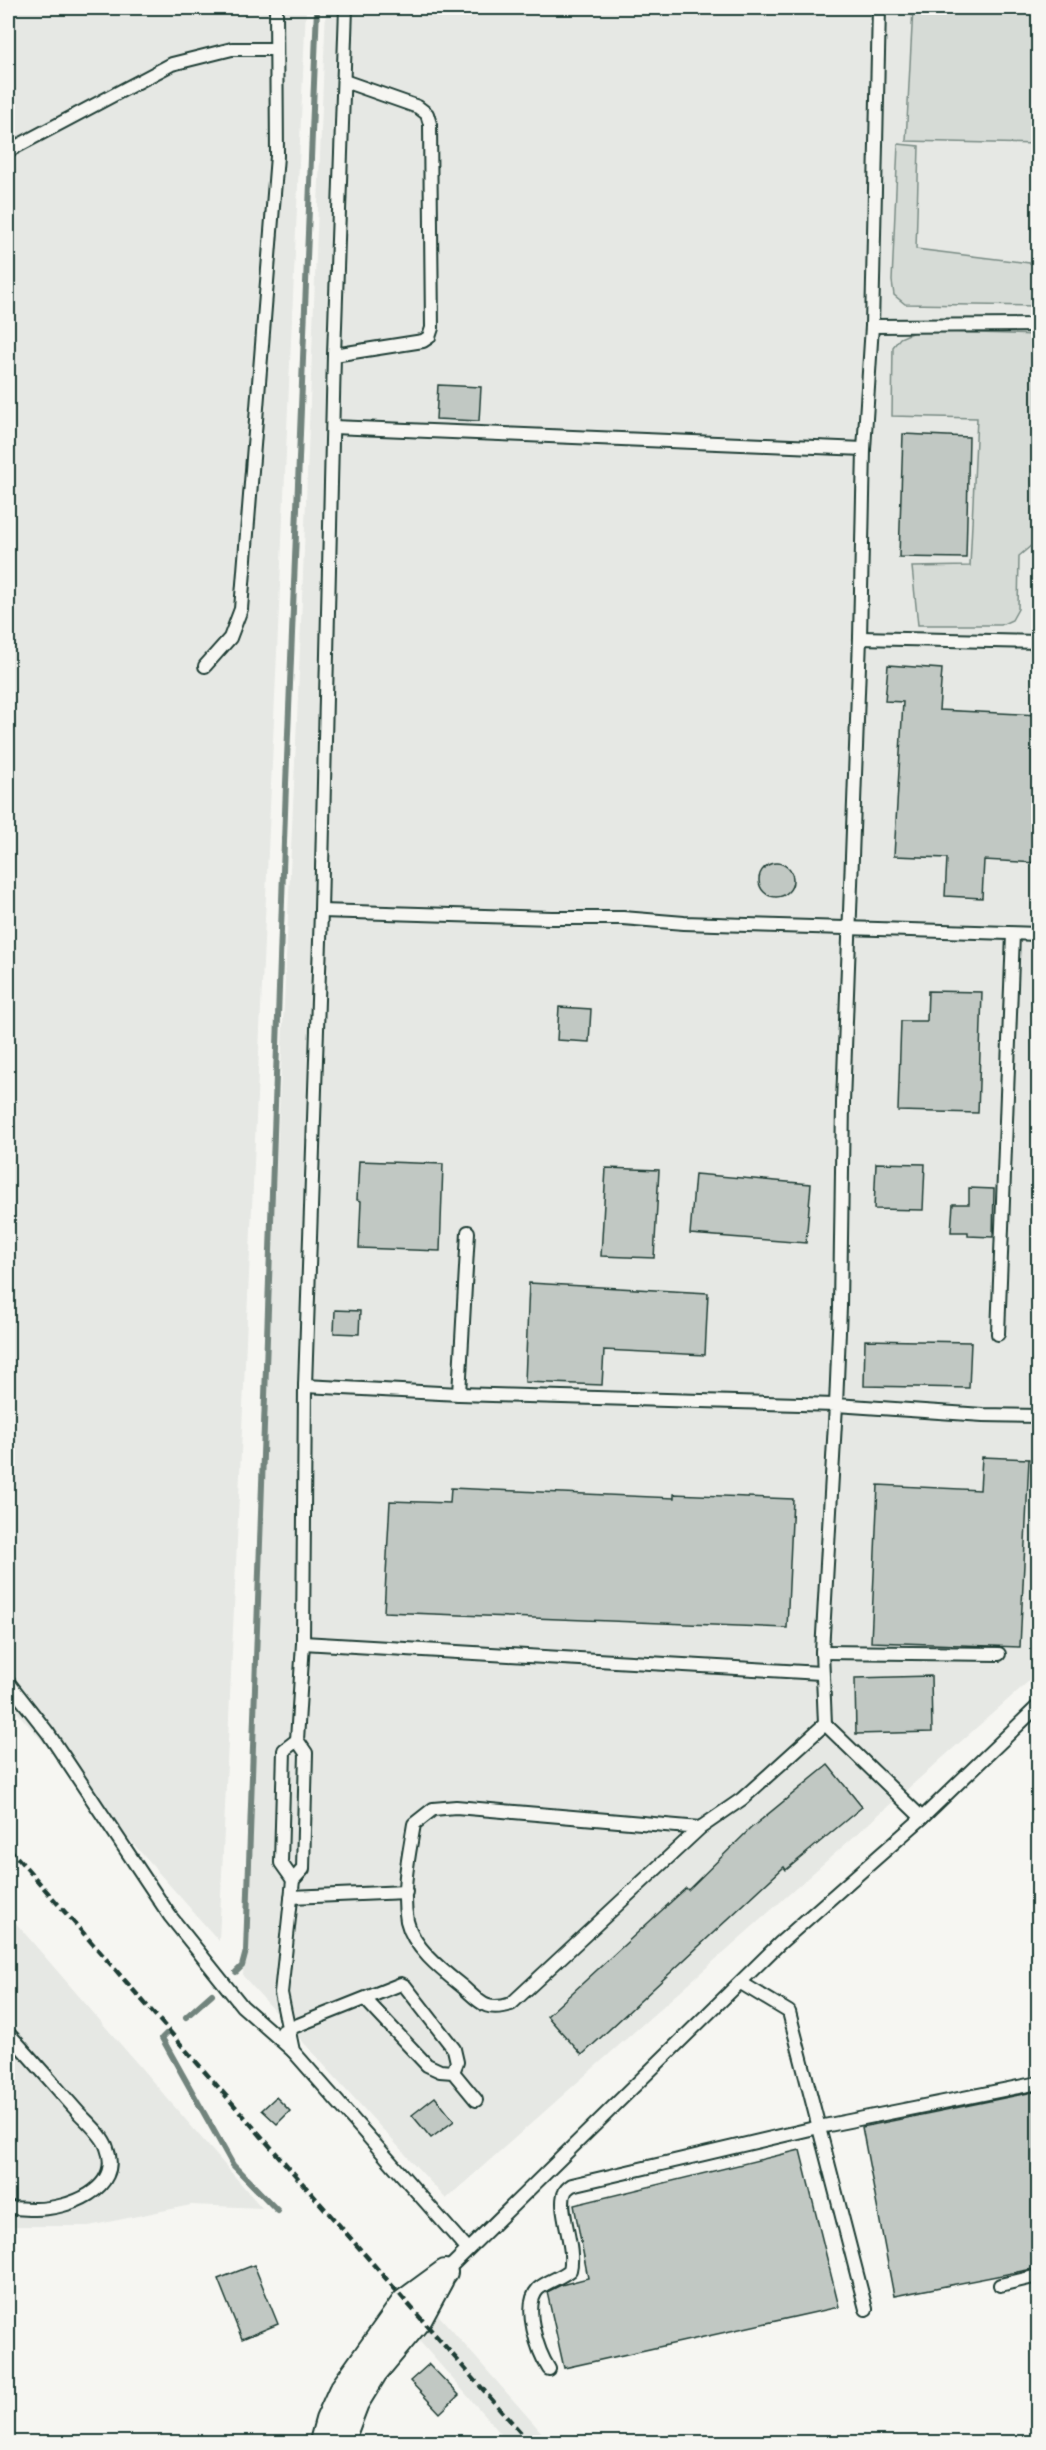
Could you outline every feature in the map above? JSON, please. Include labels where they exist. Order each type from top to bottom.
[{"type":"street","points":[[322,2442],[328,2420],[341,2391],[404,2302],[445,2272]]},
{"type":"street","points":[[341,2442],[356,2403],[375,2372],[420,2318],[445,2272]]},
{"type":"lane","points":[[205,666],[230,638],[241,609],[277,156],[276,8]]},
{"type":"lane","points":[[293,2051],[281,1993],[293,1880],[303,1869],[306,1753],[297,1740],[303,1643],[305,1386],[321,911],[334,355],[346,8]]},
{"type":"lane","points":[[879,8],[872,326],[864,449],[860,638],[843,1103],[840,1307],[821,1672],[825,1724],[922,1818]]},
{"type":"lane","points":[[8,151],[172,64],[232,49],[276,50]]},
{"type":"lane","points":[[334,355],[423,341],[429,337],[432,328],[430,124],[427,114],[418,107],[344,81]]},
{"type":"lane","points":[[872,326],[1038,325]]},
{"type":"lane","points":[[333,427],[864,449]]},
{"type":"lane","points":[[860,638],[1038,642]]},
{"type":"lane","points":[[321,911],[623,918],[684,923],[1038,934]]},
{"type":"lane","points":[[998,1334],[1013,934]]},
{"type":"lane","points":[[459,1394],[468,1232]]},
{"type":"lane","points":[[305,1386],[459,1394],[836,1405],[1038,1416]]},
{"type":"lane","points":[[303,1643],[821,1672]]},
{"type":"lane","points":[[822,1652],[999,1654]]},
{"type":"lane","points":[[8,1682],[48,1733],[170,1916],[242,2006],[293,2051],[467,2249]]},
{"type":"lane","points":[[445,2272],[780,1943],[922,1818],[1038,1706]]},
{"type":"lane","points":[[700,1828],[456,1807],[433,1809],[414,1824],[406,1879],[408,1922],[418,1942],[436,1965],[486,2007],[498,2008],[511,2004],[700,1828],[742,1799],[825,1724]]},
{"type":"lane","points":[[293,1880],[281,1863],[284,1750],[297,1740]]},
{"type":"lane","points":[[291,1897],[406,1892]]},
{"type":"lane","points":[[741,1983],[789,2012],[866,2309]]},
{"type":"lane","points":[[273,2035],[396,1984],[405,1986],[454,2049],[457,2062],[453,2072]]},
{"type":"lane","points":[[365,1998],[427,2065],[440,2071],[453,2072],[476,2100]]},
{"type":"lane","points":[[8,2033],[100,2138],[107,2147],[110,2161],[108,2176],[94,2191],[78,2201],[38,2210],[8,2208]]},
{"type":"lane","points":[[549,2368],[537,2344],[532,2300],[536,2291],[542,2286],[560,2278],[570,2270],[572,2250],[563,2202],[566,2189],[572,2185],[817,2122],[1038,2083]]},
{"type":"lane","points":[[1000,2285],[1038,2276]]},
{"type":"shaded area","points":[[8,8],[306,8],[219,1941],[8,1702]]},
{"type":"shaded area","points":[[326,8],[1038,8],[1038,1673],[446,2199],[243,1976]]},
{"type":"shaded area","points":[[913,8],[1038,8],[1038,144],[906,141]]},
{"type":"shaded area","points":[[898,144],[919,146],[916,249],[1038,264],[1038,306],[905,304],[894,295],[892,281]]},
{"type":"shaded area","points":[[916,331],[1038,335],[1038,545],[1032,545],[1019,556],[1018,609],[1012,620],[1001,625],[918,625],[912,567],[970,566],[977,418],[892,416],[893,347],[900,338]]},
{"type":"shaded area","points":[[8,1914],[262,2208],[191,2205],[89,2226],[8,2226]]},
{"type":"shaded area","points":[[434,2310],[550,2442],[508,2442],[414,2335]]},
{"type":"building","points":[[438,385],[481,387],[479,421],[436,419]]},
{"type":"building","points":[[903,434],[969,437],[966,558],[899,557]]},
{"type":"building","points":[[888,665],[942,669],[939,710],[1038,715],[1038,863],[984,860],[982,898],[945,896],[947,858],[894,856],[903,702],[885,701]]},
{"type":"building","points":[[776,863],[788,868],[793,880],[788,892],[776,897],[764,892],[759,880],[764,868]]},
{"type":"building","points":[[928,991],[982,992],[978,1113],[898,1111],[901,1021],[927,1021]]},
{"type":"building","points":[[559,1007],[591,1009],[589,1042],[557,1040]]},
{"type":"building","points":[[359,1161],[443,1164],[440,1251],[359,1248],[361,1201],[357,1200]]},
{"type":"building","points":[[876,1163],[925,1164],[923,1210],[874,1209]]},
{"type":"building","points":[[606,1168],[659,1170],[654,1258],[601,1256]]},
{"type":"building","points":[[695,1174],[811,1184],[806,1243],[690,1234]]},
{"type":"building","points":[[969,1188],[994,1189],[993,1237],[968,1236],[968,1232],[951,1232],[953,1204],[969,1204]]},
{"type":"building","points":[[529,1283],[708,1293],[705,1355],[604,1350],[602,1385],[525,1382]]},
{"type":"building","points":[[335,1310],[360,1311],[359,1334],[334,1333]]},
{"type":"building","points":[[865,1340],[971,1342],[969,1388],[864,1386]]},
{"type":"building","points":[[982,1457],[1029,1459],[1020,1647],[871,1642],[878,1485],[980,1490]]},
{"type":"building","points":[[451,1488],[674,1498],[674,1494],[793,1499],[787,1628],[384,1612],[390,1501],[450,1503]]},
{"type":"building","points":[[931,1676],[932,1732],[856,1734],[855,1678]]},
{"type":"building","points":[[828,1765],[862,1807],[786,1870],[784,1867],[582,2055],[547,2016],[686,1888],[688,1890],[751,1828]]},
{"type":"building","points":[[1038,2091],[1038,2268],[894,2296],[862,2127]]},
{"type":"building","points":[[276,2097],[290,2111],[277,2124],[262,2110]]},
{"type":"building","points":[[435,2097],[454,2121],[431,2138],[412,2115]]},
{"type":"building","points":[[800,2150],[839,2307],[564,2368],[547,2292],[561,2285],[588,2278],[574,2205]]},
{"type":"building","points":[[254,2265],[278,2324],[242,2339],[218,2279]]},
{"type":"building","points":[[429,2364],[459,2395],[440,2413],[410,2381]]},
{"type":"waterway","points":[[236,1972],[242,1966],[246,1951],[286,784],[317,8]]},
{"type":"waterway","points":[[186,2017],[212,1994]]},
{"type":"waterway","points":[[166,2034],[162,2038],[233,2165],[278,2211]]},
{"type":"railway","points":[[8,1847],[529,2442]]}]
